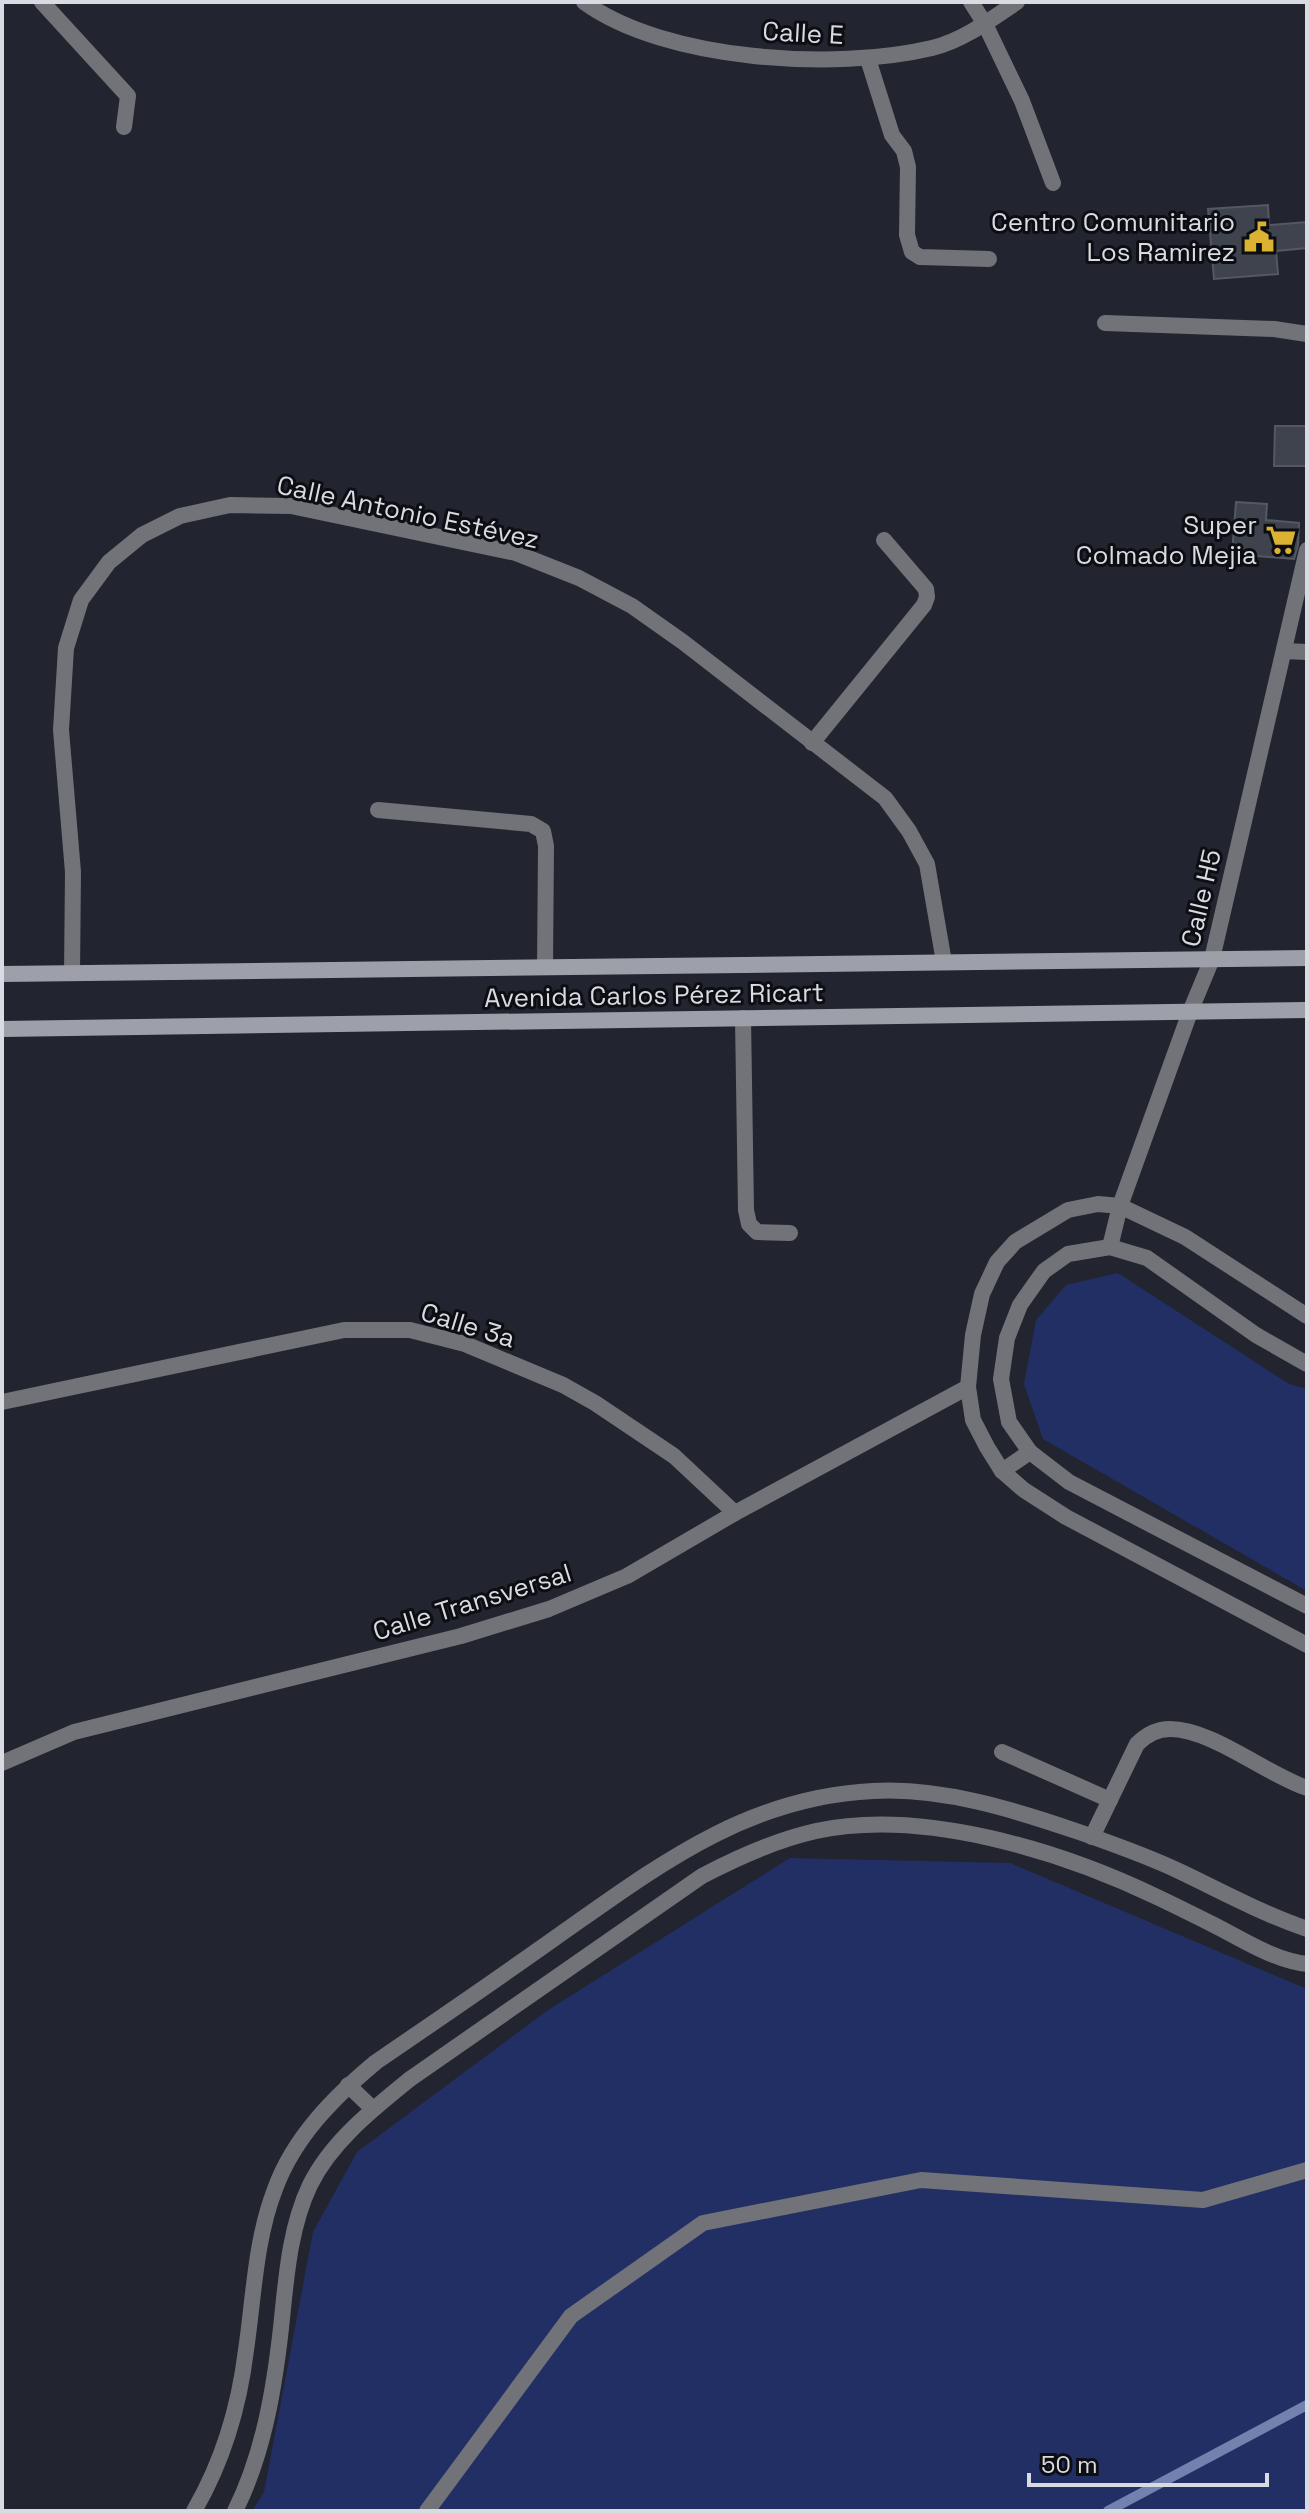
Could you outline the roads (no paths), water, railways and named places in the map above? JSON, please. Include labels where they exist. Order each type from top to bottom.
[{"type":"main road","name":"Avenida Carlos Pérez Ricart","points":[[2,974],[1307,958]]},
{"type":"main road","name":"Avenida Carlos Pérez Ricart","points":[[2,1029],[1307,1010]]},
{"type":"street","points":[[42,2],[128,96],[124,127]]},
{"type":"street","name":"Calle E","points":[[584,2],[601,15],[679,44],[782,59],[868,59],[935,47],[985,24],[1017,2]]},
{"type":"street","points":[[971,2],[1022,101],[1053,183]]},
{"type":"street","points":[[868,59],[892,135],[904,151],[908,167],[907,235],[912,252],[920,257],[989,259]]},
{"type":"street","points":[[1105,323],[1274,329],[1307,334]]},
{"type":"street","name":"Calle Antonio Estévez","points":[[72,973],[73,872],[61,730],[66,648],[81,600],[109,562],[142,535],[180,516],[230,505],[291,506],[516,553],[579,578],[632,606],[885,798],[909,831],[927,864],[944,962]]},
{"type":"street","points":[[812,743],[924,605],[927,597],[926,589],[884,540]]},
{"type":"street","name":"Calle H5","points":[[1110,1247],[1120,1206],[1212,959],[1307,550]]},
{"type":"street","points":[[1284,651],[1307,652]]},
{"type":"street","points":[[378,810],[531,824],[543,831],[546,846],[545,967]]},
{"type":"street","points":[[743,1018],[746,1210],[749,1224],[757,1232],[790,1233]]},
{"type":"street","points":[[1307,1316],[1185,1237],[1120,1206],[1098,1204],[1068,1210],[1015,1242],[997,1262],[982,1294],[973,1335],[968,1387],[973,1420],[987,1447],[1002,1471],[1024,1490],[1066,1517],[1307,1645]]},
{"type":"street","points":[[1307,1364],[1256,1335],[1147,1258],[1110,1247],[1068,1254],[1044,1271],[1015,1316],[1007,1338],[1001,1379],[1009,1422],[1030,1452],[1069,1482],[1307,1606]]},
{"type":"street","name":"Calle 3a","points":[[2,1402],[344,1330],[410,1330],[465,1344],[551,1380],[595,1403],[674,1456],[735,1513]]},
{"type":"street","name":"Calle Transversal","points":[[2,1763],[74,1732],[461,1636],[549,1609],[627,1576],[735,1513],[968,1387]]},
{"type":"street","points":[[1002,1471],[1030,1452]]},
{"type":"street","points":[[1092,1837],[1137,1744],[1146,1736],[1167,1729],[1209,1740],[1307,1788]]},
{"type":"street","points":[[1002,1752],[1110,1800]]},
{"type":"street","points":[[194,2511],[219,2463],[231,2427],[246,2351],[257,2253],[275,2187],[306,2131],[348,2085],[376,2062],[681,1852],[713,1834],[769,1811],[834,1794],[875,1790],[923,1793],[971,1801],[1092,1837],[1178,1871],[1277,1919],[1307,1929]]},
{"type":"street","points":[[235,2511],[258,2456],[265,2425],[277,2364],[287,2268],[296,2224],[310,2185],[333,2151],[373,2109],[410,2079],[702,1876],[736,1858],[815,1831],[860,1825],[911,1825],[958,1831],[1060,1858],[1137,1887],[1262,1950],[1307,1964]]},
{"type":"street","points":[[348,2085],[373,2109]]},
{"type":"street","points":[[427,2511],[571,2316],[703,2223],[921,2180],[1203,2200],[1307,2170]]},
{"type":"waterway","points":[[1108,2511],[1307,2405]]},
{"type":"place","name":"Centro Comunitario Los Ramirez","points":[[1259,237]]},
{"type":"place","name":"Super Colmado Mejia","points":[[1281,540]]}]
